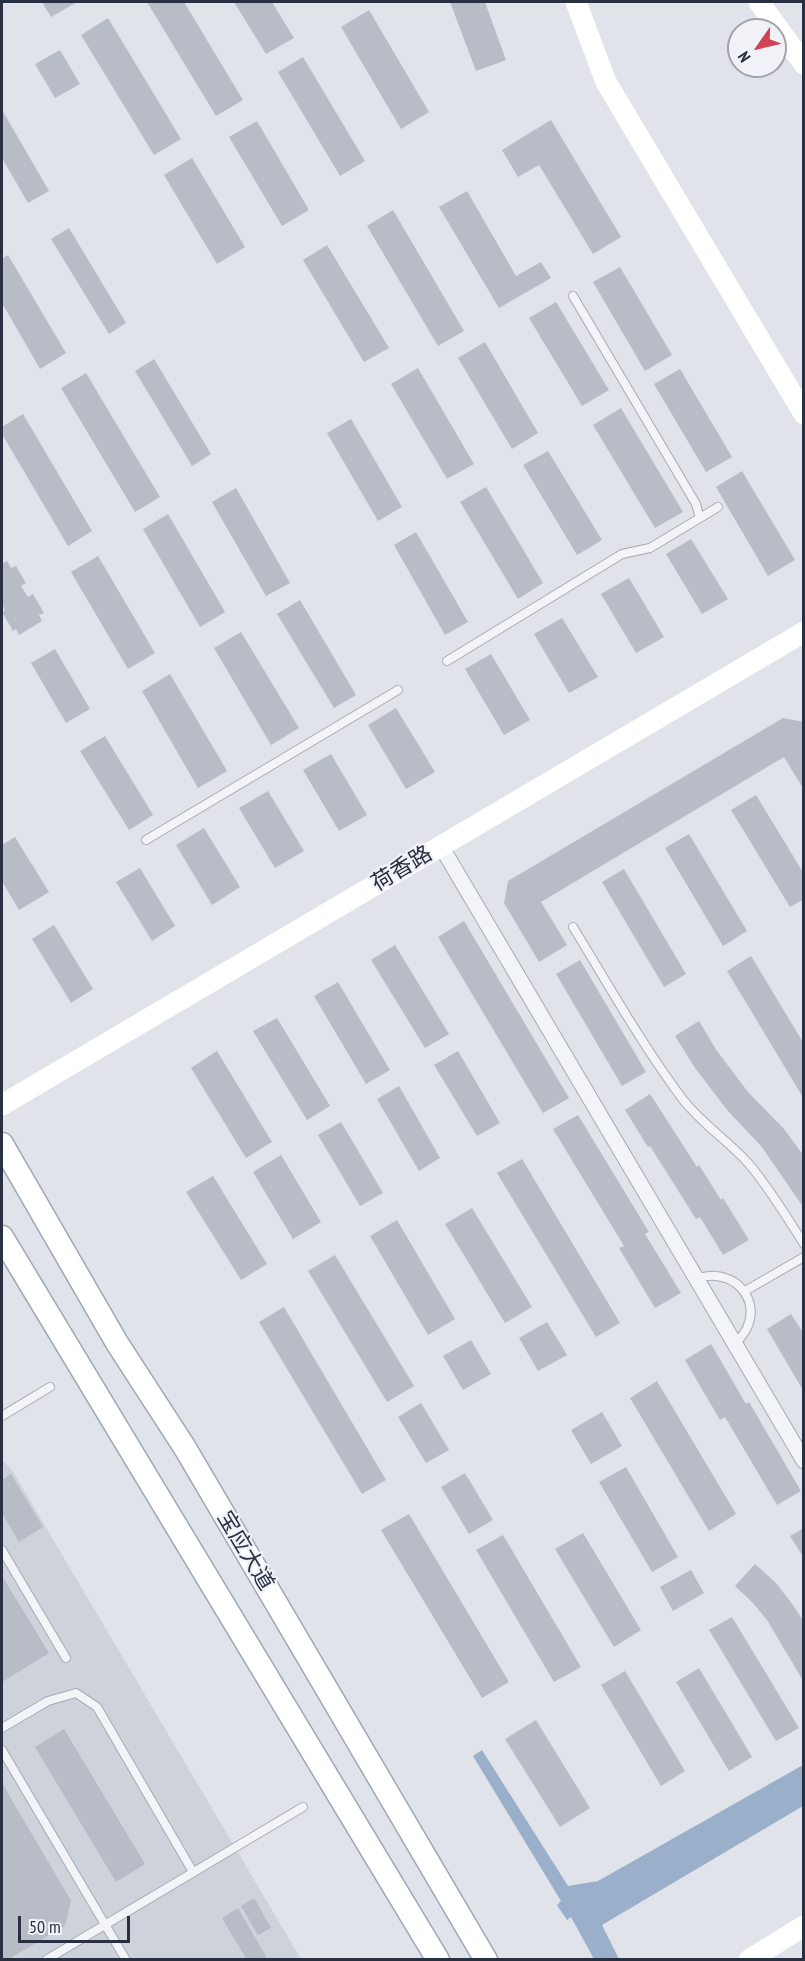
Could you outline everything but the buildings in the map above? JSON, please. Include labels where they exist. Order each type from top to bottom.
[{"type":"main road","name":"宝应大道","points":[[2,1144],[117,1343],[185,1448],[486,1959]]},
{"type":"main road","name":"宝应大道","points":[[2,1237],[438,1959]]},
{"type":"street","points":[[576,2],[606,82],[804,414]]},
{"type":"street","points":[[759,2],[804,64]]},
{"type":"street","name":"荷香路","points":[[2,1106],[804,632]]},
{"type":"street","points":[[441,846],[804,1461]]},
{"type":"street","points":[[749,1959],[804,1926]]},
{"type":"lane","points":[[573,296],[696,504],[700,518]]},
{"type":"lane","points":[[447,662],[622,554],[650,548],[718,507]]},
{"type":"lane","points":[[146,840],[398,690]]},
{"type":"lane","points":[[573,927],[645,1046],[682,1098],[703,1123],[748,1163],[774,1196],[804,1244]]},
{"type":"lane","points":[[745,1291],[804,1257]]},
{"type":"lane","points":[[697,1278],[714,1275],[729,1279],[745,1291],[750,1301],[751,1311],[747,1328],[736,1344]]},
{"type":"lane","points":[[2,1416],[50,1387]]},
{"type":"lane","points":[[2,1550],[66,1658]]},
{"type":"lane","points":[[2,1728],[48,1701],[76,1693],[97,1707],[193,1872]]},
{"type":"lane","points":[[2,1750],[126,1959]]},
{"type":"lane","points":[[46,1959],[303,1807]]},
{"type":"shaded area","points":[[2,1460],[12,1470],[301,1959],[2,1959]]},
{"type":"water","points":[[482,1750],[568,1886],[598,1881],[803,1765],[803,1806],[602,1925],[619,1959],[594,1959],[571,1917],[567,1920],[557,1905],[561,1901],[473,1756]]}]
